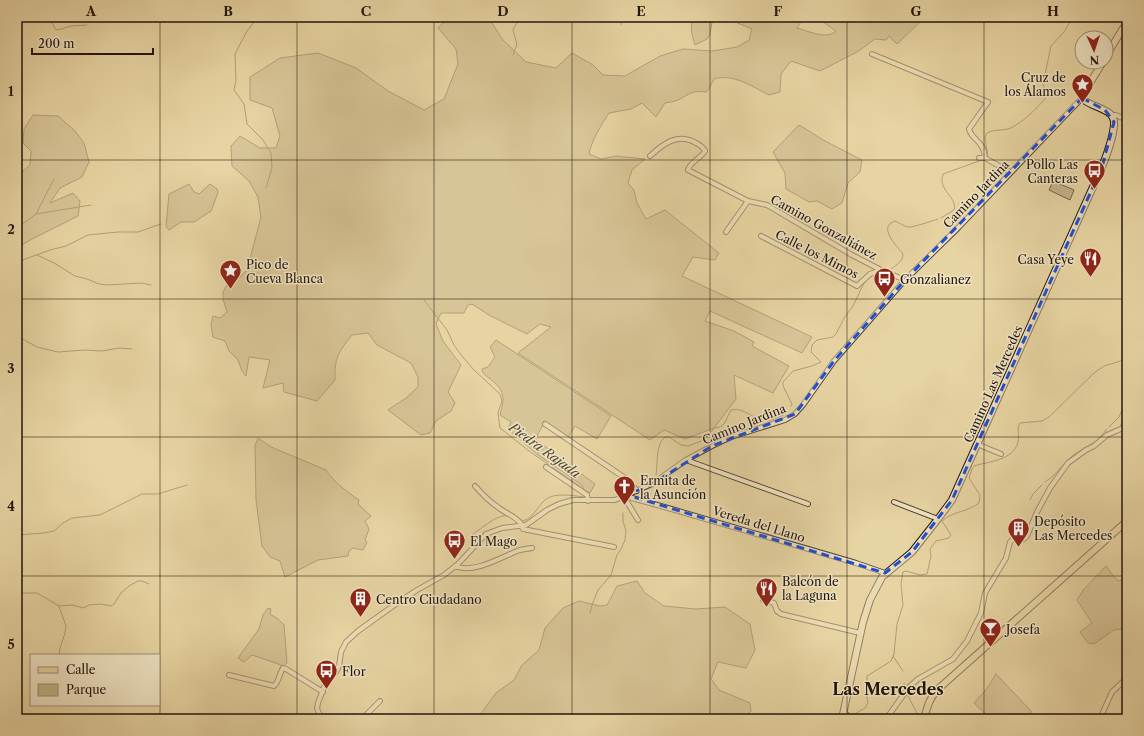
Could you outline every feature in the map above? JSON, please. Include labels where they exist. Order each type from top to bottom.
[{"type":"main road","points":[[1114,43],[1127,23]]},
{"type":"main road","points":[[1098,70],[1082,98],[1084,101],[1106,110],[1112,116]]},
{"type":"main road","name":"Camino Las Mercedes","points":[[847,718],[844,708],[848,697],[860,633],[870,600],[885,573],[912,552],[952,500],[1102,167],[1113,131],[1114,122],[1112,116]]},
{"type":"main road","points":[[924,719],[932,696],[937,690],[1126,524]]},
{"type":"street","points":[[872,54],[988,102],[969,129],[970,134],[981,144],[984,150],[985,158]]},
{"type":"street","name":"Camino Jardina","points":[[322,719],[317,709],[318,703],[326,682],[336,672],[339,666],[341,652],[346,642],[358,631],[393,606],[417,590],[444,575],[455,566],[486,534],[502,528],[526,525],[547,510],[559,504],[573,500],[612,501],[625,496],[652,484],[686,460],[712,446],[731,437],[764,428],[785,420],[795,414],[804,405],[834,361],[905,280],[958,228],[1082,98]]},
{"type":"street","points":[[1112,116],[1116,115],[1127,120]]},
{"type":"street","name":"Camino Gonzaliánez","points":[[650,156],[664,144],[689,138],[703,147],[705,151],[702,156],[689,166],[688,170],[748,201],[767,205],[881,270],[905,280]]},
{"type":"street","points":[[979,158],[985,158],[1010,172]]},
{"type":"street","points":[[726,232],[748,201]]},
{"type":"street","name":"Calle los Mimos","points":[[761,236],[857,286],[870,274],[881,270]]},
{"type":"street","points":[[1127,414],[1123,428],[1127,434]]},
{"type":"street","points":[[545,424],[628,480],[637,490]]},
{"type":"street","points":[[886,719],[909,687],[918,679],[953,659],[967,641],[981,612],[985,593],[1006,558],[1010,542],[1013,539],[1024,539],[1027,536],[1037,512],[1048,492],[1068,462],[1094,446],[1107,435],[1123,428]]},
{"type":"street","points":[[977,444],[1001,454]]},
{"type":"street","points":[[686,460],[808,504]]},
{"type":"street","points":[[546,467],[587,495],[588,501]]},
{"type":"street","points":[[475,486],[499,508],[520,522],[523,529],[614,547]]},
{"type":"street","points":[[625,496],[638,520]]},
{"type":"street","name":"Vereda del Llano","points":[[625,496],[856,563],[885,573]]},
{"type":"street","points":[[894,502],[938,519]]},
{"type":"street","points":[[455,566],[462,569],[492,563],[517,551],[532,548]]},
{"type":"street","points":[[763,600],[774,604],[781,614],[860,633]]},
{"type":"street","points":[[229,674],[274,686],[276,685],[283,668],[323,692]]},
{"type":"street","points":[[1102,719],[1103,712],[1112,692],[1127,678]]},
{"type":"street","points":[[362,719],[380,701]]},
{"type":"street","points":[[833,719],[847,718]]},
{"type":"highlighted area","points":[[1082,98],[1105,110],[1114,122],[1102,167],[952,500],[912,552],[885,573],[627,495],[652,484],[712,446],[795,414],[834,361],[905,280]]},
{"type":"green space","points":[[450,17],[488,17],[503,40],[526,62],[556,68],[572,53],[593,65],[603,75],[625,76],[660,56],[683,49],[712,51],[737,47],[749,40],[752,29],[726,18],[728,17],[804,17],[797,28],[812,33],[828,35],[836,31],[816,17],[925,17],[897,44],[889,36],[886,40],[875,39],[857,52],[820,71],[791,61],[781,74],[780,92],[769,95],[736,79],[721,78],[714,79],[706,92],[694,92],[676,101],[665,103],[656,117],[642,103],[631,109],[609,113],[592,143],[589,154],[601,159],[616,156],[645,159],[632,170],[628,183],[634,190],[637,203],[646,219],[665,210],[719,253],[715,260],[693,257],[682,276],[812,337],[802,353],[710,311],[705,321],[734,331],[754,342],[752,346],[789,366],[773,393],[734,375],[736,399],[714,428],[685,439],[664,430],[650,440],[518,353],[551,327],[540,324],[527,334],[489,315],[472,304],[468,305],[464,313],[441,313],[436,324],[443,341],[461,365],[448,392],[455,403],[451,411],[436,421],[430,433],[421,435],[388,410],[406,398],[418,387],[418,377],[411,363],[377,345],[368,333],[352,335],[347,341],[338,355],[335,366],[335,380],[317,401],[284,392],[283,383],[263,388],[270,360],[249,357],[246,376],[242,371],[238,360],[229,351],[225,341],[213,337],[211,325],[213,316],[220,318],[227,312],[223,299],[223,292],[228,283],[238,279],[247,270],[261,217],[258,197],[249,181],[232,166],[231,146],[240,136],[260,148],[276,148],[280,136],[272,108],[250,100],[250,77],[280,58],[318,53],[356,68],[388,91],[424,110],[444,99],[458,64],[456,49],[438,28]]},
{"type":"green space","points":[[694,17],[713,17],[710,34],[707,39],[695,45],[691,27]]},
{"type":"green space","points":[[33,115],[58,116],[75,131],[84,143],[89,162],[82,177],[60,188],[50,203],[73,193],[80,201],[78,216],[17,248],[17,171],[21,173],[30,165],[31,151],[23,143],[24,129]]},
{"type":"green space","points":[[799,125],[825,141],[862,160],[860,172],[848,183],[842,203],[832,209],[817,201],[809,202],[786,189],[785,173],[773,152]]},
{"type":"green space","points":[[1053,181],[1074,190],[1070,200],[1049,190]]},
{"type":"green space","points":[[189,184],[194,192],[199,194],[210,184],[217,189],[218,193],[211,211],[194,222],[181,222],[169,230],[166,226],[169,194]]},
{"type":"green space","points":[[496,340],[611,416],[597,439],[575,426],[568,437],[545,422],[535,439],[595,484],[590,493],[584,490],[582,485],[538,455],[508,429],[511,422],[500,415],[503,403],[501,390],[484,374],[482,369],[488,367],[495,357],[490,347]]},
{"type":"green space","points":[[258,438],[271,447],[326,470],[333,479],[359,500],[358,504],[371,516],[365,521],[369,529],[365,540],[367,542],[363,550],[353,548],[349,551],[348,556],[318,560],[285,577],[280,561],[270,557],[262,546],[256,500],[255,446]]},
{"type":"green space","points":[[1106,566],[1119,581],[1127,578],[1127,626],[1123,629],[1114,630],[1094,644],[1088,643],[1080,632],[1092,623],[1077,600],[1084,589]]},
{"type":"green space","points":[[637,581],[645,593],[664,606],[696,609],[725,607],[750,624],[755,650],[746,668],[718,662],[711,679],[719,690],[750,703],[751,711],[744,719],[477,719],[496,693],[514,680],[522,665],[539,650],[545,628],[563,608],[579,601],[600,606],[607,605],[617,586]]},
{"type":"green space","points":[[268,608],[271,609],[270,614],[284,625],[287,663],[284,666],[252,655],[244,662],[238,658],[259,629],[263,615]]},
{"type":"green space","points":[[996,674],[1031,711],[1031,719],[991,719],[974,703],[986,690]]},
{"type":"waterway","points":[[48,17],[50,18],[55,29],[58,30],[71,26],[87,25]]},
{"type":"waterway","points":[[260,17],[247,31],[235,54],[236,81],[234,90],[244,104],[247,124],[263,140],[271,153],[272,168],[266,188]]},
{"type":"waterway","points":[[513,55],[517,44],[513,30],[520,17]]},
{"type":"waterway","points":[[621,17],[621,25]]},
{"type":"waterway","points":[[987,156],[985,140],[986,134],[988,132],[1008,129],[1018,124],[1040,105],[1047,96],[1043,84],[1051,46],[1064,32],[1073,17]]},
{"type":"waterway","points":[[941,218],[954,210],[953,201],[943,185],[943,174],[982,160]]},
{"type":"waterway","points":[[36,214],[54,179]]},
{"type":"waterway","points":[[17,228],[36,214],[91,205]]},
{"type":"waterway","points":[[891,269],[901,261],[903,254],[890,237],[888,232],[890,224],[895,221],[910,227],[938,219]]},
{"type":"waterway","points":[[17,262],[66,246],[88,235],[138,232],[161,224]]},
{"type":"waterway","points":[[37,255],[54,263],[75,276],[99,284],[142,283],[151,285]]},
{"type":"waterway","points":[[868,279],[873,275],[884,273]]},
{"type":"waterway","points":[[791,406],[792,404],[783,386],[783,382],[793,371],[821,362],[811,352],[812,345],[817,340],[833,337],[836,334],[844,318],[853,306],[865,281]]},
{"type":"waterway","name":"Piedra Rajada","points":[[424,300],[447,330],[454,345],[462,356],[474,370],[500,394],[502,401],[498,413],[500,428],[529,451],[581,487],[582,490]]},
{"type":"waterway","points":[[17,336],[37,347],[58,352],[85,350],[102,351],[119,348],[132,349]]},
{"type":"waterway","points":[[853,715],[865,708],[868,703],[866,693],[867,676],[891,661],[894,654],[897,624],[903,605],[901,584],[903,572],[906,571],[920,575],[927,574],[931,556],[930,549],[936,541],[949,538],[951,535],[942,521],[951,515],[979,503],[980,495],[969,478],[974,466],[1006,457],[1011,453],[1018,442],[1018,428],[1020,423],[1042,421],[1049,417],[1094,373],[1104,366],[1127,359]]},
{"type":"waterway","points":[[1109,427],[1119,417],[1127,399]]},
{"type":"waterway","points":[[656,475],[658,450],[662,440],[665,437],[669,437],[681,445],[688,446],[704,440],[714,428],[720,427],[724,424],[731,410],[736,409],[765,421],[772,420],[783,415]]},
{"type":"waterway","points":[[1045,482],[1052,477],[1072,456],[1098,440],[1107,429]]},
{"type":"waterway","points":[[17,535],[54,531],[63,523],[72,518],[100,515],[142,494],[158,494],[187,485]]},
{"type":"waterway","points":[[1030,500],[1033,494],[1042,485]]},
{"type":"waterway","points":[[523,521],[529,518],[543,502],[552,496],[563,495],[585,497]]},
{"type":"waterway","points":[[594,498],[608,498]]},
{"type":"waterway","points":[[590,613],[598,590],[611,575],[617,555],[625,540],[626,531],[623,521],[623,513]]},
{"type":"waterway","points":[[470,536],[493,520],[503,516],[510,517],[518,522]]},
{"type":"waterway","points":[[59,606],[72,605],[83,608],[89,605],[100,604],[111,606],[121,593],[129,586],[138,581],[149,584]]},
{"type":"waterway","points":[[17,593],[37,593],[59,606],[66,626],[59,654]]},
{"type":"waterway","points":[[893,656],[903,671]]},
{"type":"waterway","points":[[904,683],[904,690]]},
{"type":"waterway","points":[[907,694],[920,719]]},
{"type":"place","name":"Cruz de los Álamos","points":[[1082,104]]},
{"type":"place","name":"Pollo Las Canteras","points":[[1094,190]]},
{"type":"place","name":"Casa Yeye","points":[[1090,278]]},
{"type":"place","name":"Pico de Cueva Blanca","points":[[230,290]]},
{"type":"place","name":"Gonzalianez","points":[[884,298]]},
{"type":"place","name":"Ermita de la Asunción","points":[[625,506]]},
{"type":"place","name":"Depósito Las Mercedes","points":[[1018,548]]},
{"type":"place","name":"El Mago","points":[[454,560]]},
{"type":"place","name":"Balcón de la Laguna","points":[[767,608]]},
{"type":"place","name":"Centro Ciudadano","points":[[361,618]]},
{"type":"place","name":"Josefa","points":[[990,648]]},
{"type":"place","name":"Flor","points":[[326,690]]},
{"type":"district","name":"Las Mercedes","points":[[888,689]]}]
